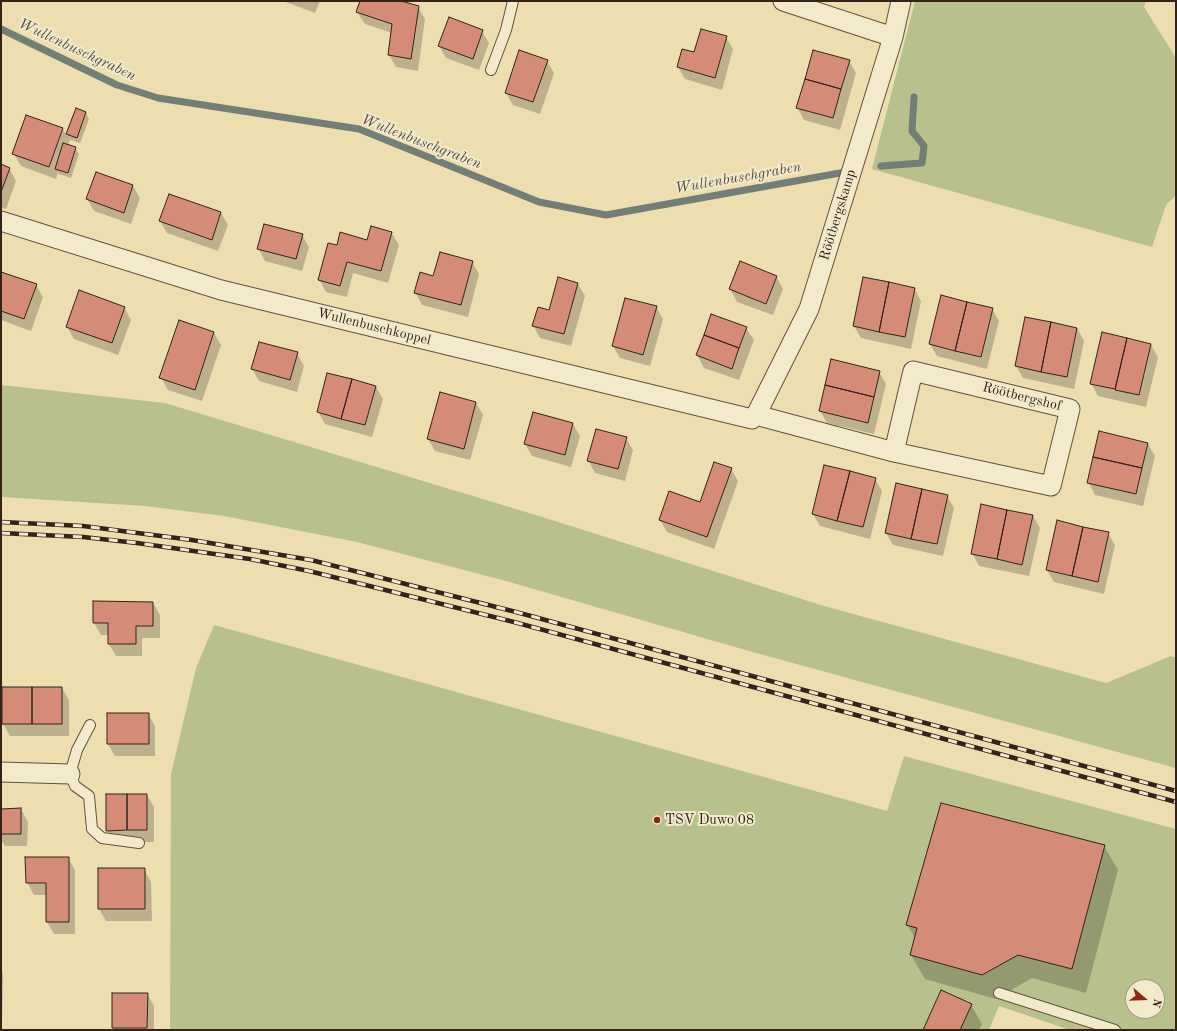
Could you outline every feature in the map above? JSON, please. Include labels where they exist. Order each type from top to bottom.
[{"type":"street","points":[[783,1],[893,37]]},
{"type":"street","name":"Röötbergskamp","points":[[754,417],[809,309],[893,37],[901,1]]},
{"type":"street","name":"Wullenbuschkoppel","points":[[1,221],[221,290],[754,417]]},
{"type":"street","name":"Röötbergshof","points":[[754,417],[894,452],[1051,486],[1070,409],[913,371],[894,452]]},
{"type":"street","points":[[1,772],[70,774]]},
{"type":"lane","points":[[491,70],[506,30],[513,1]]},
{"type":"lane","points":[[90,725],[77,750],[70,774],[75,786],[89,796],[92,829],[102,838],[139,843]]},
{"type":"lane","points":[[999,993],[1115,1030]]},
{"type":"green space","points":[[915,1],[1146,1],[1144,7],[1176,58],[1176,195],[1166,205],[1152,247],[872,169]]},
{"type":"green space","points":[[1,385],[165,403],[539,516],[824,606],[1106,683],[1171,656],[1176,658],[1176,768],[749,651],[506,581],[357,542],[224,516],[145,506],[1,497]]},
{"type":"green space","name":"TSV Duwo 08","points":[[214,625],[887,811],[904,756],[1176,829],[1176,1030],[1070,1030],[999,1006],[989,1030],[170,1030],[171,774],[196,668]]},
{"type":"building","points":[[360,1],[401,1],[419,6],[411,59],[388,55],[392,24],[356,12]]},
{"type":"building","points":[[449,17],[483,30],[473,59],[438,46]]},
{"type":"building","points":[[701,29],[727,36],[715,78],[677,67],[682,49],[694,52]]},
{"type":"building","points":[[519,50],[548,60],[533,102],[505,93]]},
{"type":"building","points":[[813,50],[850,60],[841,89],[805,79]]},
{"type":"building","points":[[805,79],[841,89],[833,118],[796,108]]},
{"type":"building","points":[[76,108],[86,112],[77,138],[66,134]]},
{"type":"building","points":[[26,115],[63,128],[49,167],[12,154]]},
{"type":"building","points":[[63,143],[76,147],[68,173],[55,169]]},
{"type":"building","points":[[1,164],[10,168],[1,192]]},
{"type":"building","points":[[96,172],[133,185],[124,213],[86,199]]},
{"type":"building","points":[[169,194],[221,212],[212,240],[159,221]]},
{"type":"building","points":[[264,224],[303,234],[296,259],[257,249]]},
{"type":"building","points":[[371,226],[392,232],[381,271],[347,262],[340,286],[318,280],[328,243],[337,245],[340,232],[367,240]]},
{"type":"building","points":[[440,252],[473,261],[461,305],[414,293],[420,272],[433,276]]},
{"type":"building","points":[[740,261],[777,276],[766,304],[729,289]]},
{"type":"building","points":[[1,272],[37,284],[24,319],[1,311]]},
{"type":"building","points":[[558,277],[578,283],[564,334],[532,326],[538,307],[549,310]]},
{"type":"building","points":[[863,277],[889,282],[879,332],[853,326]]},
{"type":"building","points":[[889,282],[915,288],[905,337],[879,332]]},
{"type":"building","points":[[79,290],[125,307],[112,343],[66,327]]},
{"type":"building","points":[[941,295],[967,302],[955,351],[929,344]]},
{"type":"building","points":[[625,298],[657,306],[643,355],[612,346]]},
{"type":"building","points":[[967,302],[993,308],[981,357],[955,351]]},
{"type":"building","points":[[711,314],[747,327],[739,348],[704,335]]},
{"type":"building","points":[[1025,317],[1051,322],[1041,372],[1015,366]]},
{"type":"building","points":[[179,320],[214,332],[195,390],[159,378]]},
{"type":"building","points":[[1051,322],[1077,328],[1067,377],[1041,372]]},
{"type":"building","points":[[1102,332],[1127,338],[1115,389],[1090,384]]},
{"type":"building","points":[[704,335],[739,348],[732,369],[696,355]]},
{"type":"building","points":[[1127,338],[1151,344],[1139,395],[1115,390]]},
{"type":"building","points":[[259,342],[298,352],[290,380],[251,369]]},
{"type":"building","points":[[831,359],[880,371],[874,397],[825,385]]},
{"type":"building","points":[[327,373],[352,379],[341,419],[317,412]]},
{"type":"building","points":[[352,379],[376,386],[365,425],[341,419]]},
{"type":"building","points":[[825,385],[874,397],[868,423],[819,411]]},
{"type":"building","points":[[440,392],[476,402],[464,449],[427,439]]},
{"type":"building","points":[[533,412],[573,423],[565,455],[524,444]]},
{"type":"building","points":[[596,429],[627,437],[618,469],[587,461]]},
{"type":"building","points":[[1099,431],[1148,443],[1142,468],[1093,457]]},
{"type":"building","points":[[1093,457],[1142,468],[1136,494],[1087,483]]},
{"type":"building","points":[[714,462],[732,468],[707,537],[659,520],[669,491],[700,502]]},
{"type":"building","points":[[824,465],[850,471],[837,521],[812,514]]},
{"type":"building","points":[[850,471],[876,478],[863,527],[837,521]]},
{"type":"building","points":[[896,483],[922,489],[911,539],[885,533]]},
{"type":"building","points":[[922,489],[948,495],[937,544],[911,539]]},
{"type":"building","points":[[981,504],[1007,510],[997,559],[971,554]]},
{"type":"building","points":[[1007,510],[1033,515],[1022,565],[997,559]]},
{"type":"building","points":[[1057,520],[1083,527],[1072,576],[1046,570]]},
{"type":"building","points":[[1083,527],[1109,532],[1098,582],[1072,576]]},
{"type":"building","points":[[93,601],[153,602],[153,626],[136,626],[136,644],[108,644],[108,623],[93,623]]},
{"type":"building","points":[[2,687],[32,687],[32,724],[2,724]]},
{"type":"building","points":[[32,687],[62,687],[62,724],[32,724]]},
{"type":"building","points":[[107,713],[149,713],[149,744],[107,744]]},
{"type":"building","points":[[106,794],[127,794],[127,830],[106,831]]},
{"type":"building","points":[[127,794],[147,794],[147,830],[127,830]]},
{"type":"building","points":[[941,803],[1105,845],[1072,969],[1018,955],[982,975],[910,955],[917,928],[906,925]]},
{"type":"building","points":[[21,808],[21,834],[1,834],[1,809]]},
{"type":"building","points":[[25,857],[69,857],[69,922],[46,922],[46,883],[26,883]]},
{"type":"building","points":[[98,868],[145,868],[145,909],[98,909]]},
{"type":"building","points":[[941,990],[972,1004],[960,1030],[923,1030]]},
{"type":"building","points":[[112,993],[148,993],[147,1028],[112,1028]]},
{"type":"waterway","name":"Wullenbuschgraben","points":[[1,29],[117,85],[158,98],[359,129],[539,202],[606,215],[840,173]]},
{"type":"waterway","name":"Wullenbuschgraben","points":[[881,166],[922,163],[924,146],[912,131],[914,97]]},
{"type":"railway","points":[[1,522],[83,526],[192,540],[311,560],[516,612],[1176,791]]},
{"type":"railway","points":[[1,533],[83,537],[137,543],[250,559],[309,571],[514,622],[1176,802]]},
{"type":"place","name":"TSV Duwo 08","points":[[657,820]]}]
